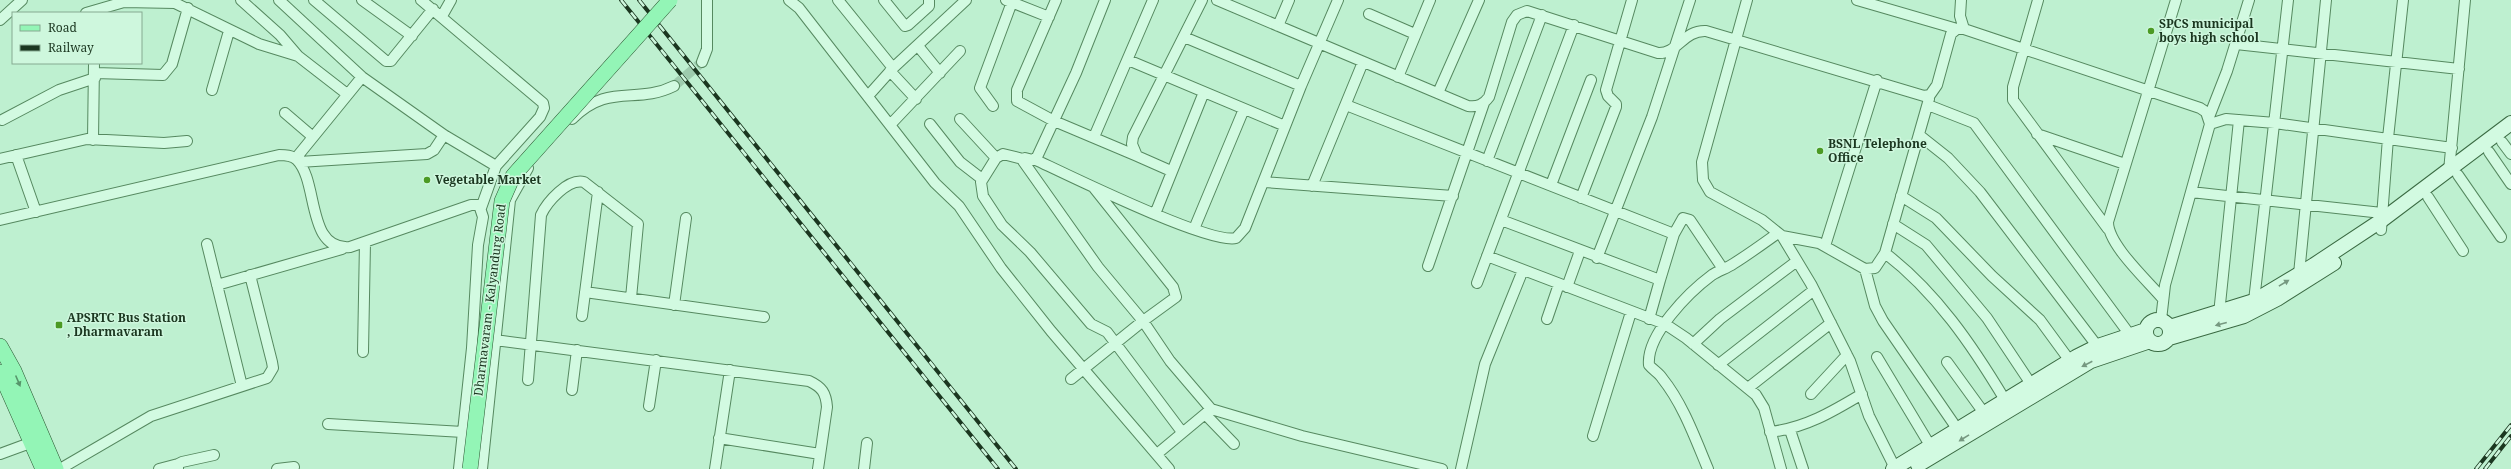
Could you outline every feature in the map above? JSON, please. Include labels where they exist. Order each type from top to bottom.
[{"type":"main road","name":"Dharmavaram - Kalyandurg Road","points":[[470,469],[502,201],[506,188],[513,176],[670,0]]},
{"type":"main road","points":[[2148,336],[2150,323],[2167,328],[2244,316],[2315,277],[2382,221],[2428,197],[2453,173],[2511,123]]},
{"type":"main road","points":[[2167,328],[2219,314],[2254,301],[2382,221],[2507,139]]},
{"type":"main road","points":[[1911,469],[2130,335],[2148,336],[2160,345],[2167,328]]},
{"type":"main road","points":[[1894,468],[2070,361],[2148,336]]},
{"type":"main road","points":[[0,346],[14,371],[56,469]]},
{"type":"main road","points":[[0,372],[30,443],[43,469]]},
{"type":"street","points":[[0,20],[22,0]]},
{"type":"street","points":[[241,0],[280,36],[298,56],[347,94]]},
{"type":"street","points":[[279,0],[362,77],[444,136],[496,166]]},
{"type":"street","points":[[314,0],[386,61],[391,61],[394,58],[433,9]]},
{"type":"street","points":[[362,0],[412,36]]},
{"type":"street","points":[[421,0],[442,16],[543,103],[544,108],[540,117],[496,166],[481,208],[472,348],[459,469]]},
{"type":"street","points":[[442,16],[451,0]]},
{"type":"street","points":[[702,62],[707,49],[707,0]]},
{"type":"street","points":[[789,0],[799,8],[936,183],[959,206],[1001,268],[1051,331],[1169,469]]},
{"type":"street","points":[[838,0],[916,99]]},
{"type":"street","points":[[884,0],[905,26],[929,6],[929,0]]},
{"type":"street","points":[[868,96],[892,70],[966,0]]},
{"type":"street","points":[[1056,0],[1016,96],[1021,104],[1054,121],[1171,171]]},
{"type":"street","points":[[1094,137],[1153,0]]},
{"type":"street","points":[[1137,156],[1132,144],[1133,137],[1202,0]]},
{"type":"street","points":[[1218,0],[1240,4],[1278,26],[1468,106],[1474,107],[1484,103]]},
{"type":"street","points":[[1278,26],[1289,0]]},
{"type":"street","points":[[1182,432],[1107,332],[1091,324],[1030,252],[1002,224],[983,196],[980,187],[982,179],[996,158],[1003,154],[1023,159],[1036,160],[1154,214],[1223,240],[1236,238],[1245,228],[1301,86],[1338,0]]},
{"type":"street","points":[[1398,76],[1430,0]]},
{"type":"street","points":[[1438,93],[1478,0]]},
{"type":"street","points":[[1581,198],[1616,107],[1616,104],[1608,96],[1606,90],[1632,0]]},
{"type":"street","points":[[1597,258],[1614,211],[1652,117],[1678,43],[1690,0]]},
{"type":"street","points":[[1747,0],[1702,162],[1702,172],[1706,187],[1710,192],[1762,220],[1780,234],[1814,290],[1847,355],[1869,416],[1894,468]]},
{"type":"street","points":[[1857,0],[1887,4],[2200,108],[2210,121]]},
{"type":"street","points":[[1960,29],[1961,0]]},
{"type":"street","points":[[2038,0],[2023,48],[2012,94],[2016,105],[2108,230],[2114,242],[2163,299]]},
{"type":"street","points":[[2108,230],[2110,215],[2125,164],[2176,0]]},
{"type":"street","points":[[2167,328],[2163,299],[2210,121],[2249,0]]},
{"type":"street","points":[[2254,301],[2288,0]]},
{"type":"street","points":[[2299,274],[2312,128],[2326,0]]},
{"type":"street","points":[[2191,192],[2305,205],[2382,221],[2388,138],[2403,0]]},
{"type":"street","points":[[2465,0],[2452,148],[2453,173],[2501,237]]},
{"type":"street","points":[[993,106],[980,88],[1009,1],[1049,17]]},
{"type":"street","points":[[1036,160],[1054,121],[1103,1]]},
{"type":"street","points":[[89,12],[124,2],[168,2],[188,8],[229,31],[267,47],[298,56]]},
{"type":"street","points":[[2,120],[94,71],[163,75],[172,64],[188,8]]},
{"type":"street","points":[[1428,266],[1484,103],[1489,97],[1514,18],[1527,11],[1662,53],[1689,34],[1698,30],[1737,39],[1877,80],[1919,95],[1930,95]]},
{"type":"street","points":[[1369,14],[1415,34]]},
{"type":"street","points":[[1487,161],[1542,15]]},
{"type":"street","points":[[1477,283],[1574,25]]},
{"type":"street","points":[[1708,469],[1691,430],[1670,390],[1662,376],[1649,365],[1654,339],[1691,294],[1711,276],[1780,234],[1825,246],[1865,269],[1875,268],[1885,253],[1930,95],[1937,85],[1951,34],[1960,29]]},
{"type":"street","points":[[212,90],[229,31]]},
{"type":"street","points":[[1184,37],[1301,86]]},
{"type":"street","points":[[2236,44],[2283,51],[2396,61],[2459,69]]},
{"type":"street","points":[[918,46],[940,73]]},
{"type":"street","points":[[890,126],[960,52]]},
{"type":"street","points":[[1128,60],[1285,126]]},
{"type":"street","points":[[1312,186],[1363,62]]},
{"type":"street","points":[[93,140],[94,71]]},
{"type":"street","points":[[297,160],[313,137],[362,77]]},
{"type":"street","points":[[1551,185],[1590,80]]},
{"type":"street","points":[[1825,246],[1877,80]]},
{"type":"street","points":[[482,469],[510,200],[522,176],[569,123],[592,102],[618,95],[661,91],[674,86]]},
{"type":"street","points":[[1154,214],[1204,92]]},
{"type":"street","points":[[1346,105],[1674,234]]},
{"type":"street","points":[[1928,105],[1974,123],[2130,335]]},
{"type":"street","points":[[1194,228],[1244,109]]},
{"type":"street","points":[[285,113],[313,137]]},
{"type":"street","points":[[960,119],[996,158]]},
{"type":"street","points":[[2210,121],[2222,119],[2275,123],[2452,148]]},
{"type":"street","points":[[2219,314],[2239,120]]},
{"type":"street","points":[[930,124],[960,162],[982,179]]},
{"type":"street","points":[[2037,134],[2125,164]]},
{"type":"street","points":[[1918,135],[1948,158],[1980,192],[2102,352]]},
{"type":"street","points":[[0,220],[256,159],[279,155],[297,160],[427,154],[434,150],[444,136]]},
{"type":"street","points":[[2507,139],[2511,154]]},
{"type":"street","points":[[0,159],[93,140],[164,143],[187,140]]},
{"type":"street","points":[[2489,152],[2511,184]]},
{"type":"street","points":[[16,155],[36,212]]},
{"type":"street","points":[[1023,159],[1098,267],[1143,321],[1170,361],[1234,444]]},
{"type":"street","points":[[297,160],[327,241],[333,246],[350,247]]},
{"type":"street","points":[[528,380],[540,223],[543,211],[550,201],[573,183],[584,182],[638,224],[630,298]]},
{"type":"street","points":[[1264,182],[1453,196]]},
{"type":"street","points":[[1071,379],[1143,321],[1172,301],[1176,297],[1177,292],[1092,186]]},
{"type":"street","points":[[582,316],[598,192]]},
{"type":"street","points":[[1901,196],[1936,218],[1992,276],[2040,320],[2070,361]]},
{"type":"street","points":[[2428,197],[2463,251]]},
{"type":"street","points":[[217,285],[350,247],[471,205],[476,204],[481,208]]},
{"type":"street","points":[[674,305],[686,218]]},
{"type":"street","points":[[1649,319],[1674,234],[1680,220],[1687,218],[1723,270]]},
{"type":"street","points":[[1501,220],[1597,258],[1660,280]]},
{"type":"street","points":[[1893,224],[1926,245],[1987,318],[2031,384]]},
{"type":"street","points":[[364,352],[365,242]]},
{"type":"street","points":[[207,244],[242,386]]},
{"type":"street","points":[[1547,320],[1580,251]]},
{"type":"street","points":[[1885,253],[1906,269],[1942,306],[1986,368],[2005,400]]},
{"type":"street","points":[[1487,256],[1665,324],[1693,344],[1748,388],[1762,404],[1781,469]]},
{"type":"street","points":[[1693,344],[1720,319],[1797,261]]},
{"type":"street","points":[[1865,269],[1875,306],[1883,321],[1958,430]]},
{"type":"street","points":[[1461,469],[1485,364],[1523,270]]},
{"type":"street","points":[[60,469],[151,416],[267,378],[273,368],[250,275]]},
{"type":"street","points":[[1718,365],[1814,290]]},
{"type":"street","points":[[585,292],[764,317]]},
{"type":"street","points":[[1593,436],[1631,312]]},
{"type":"street","points":[[1748,388],[1831,323]]},
{"type":"street","points":[[495,340],[799,379],[817,385],[824,390],[827,407],[818,469]]},
{"type":"street","points":[[572,390],[577,350]]},
{"type":"street","points":[[1811,394],[1847,355]]},
{"type":"street","points":[[1877,357],[1930,447]]},
{"type":"street","points":[[650,406],[656,360]]},
{"type":"street","points":[[1947,362],[1984,413]]},
{"type":"street","points":[[715,469],[730,370]]},
{"type":"street","points":[[1770,432],[1790,430],[1824,417],[1862,394]]},
{"type":"street","points":[[1157,454],[1208,411]]},
{"type":"street","points":[[1208,411],[1302,436],[1442,469]]},
{"type":"street","points":[[328,424],[463,432]]},
{"type":"street","points":[[1790,430],[1803,469]]},
{"type":"street","points":[[720,438],[820,454]]},
{"type":"street","points":[[0,454],[30,443]]},
{"type":"street","points":[[864,469],[867,443]]},
{"type":"street","points":[[159,469],[178,466],[214,455]]},
{"type":"street","points":[[277,469],[294,467]]},
{"type":"tunnel","points":[[674,86],[702,62]]},
{"type":"railway","points":[[621,0],[998,469]]},
{"type":"railway","points":[[639,0],[1016,469]]},
{"type":"railway","points":[[2476,469],[2511,425]]},
{"type":"railway","points":[[2485,469],[2511,436]]},
{"type":"place","name":"SPCS municipal boys high school","points":[[2151,31]]},
{"type":"place","name":"BSNL Telephone Office","points":[[1820,151]]},
{"type":"place","name":"Vegetable Market","points":[[427,180]]},
{"type":"place","name":"APSRTC Bus Station , Dharmavaram","points":[[59,325]]}]
